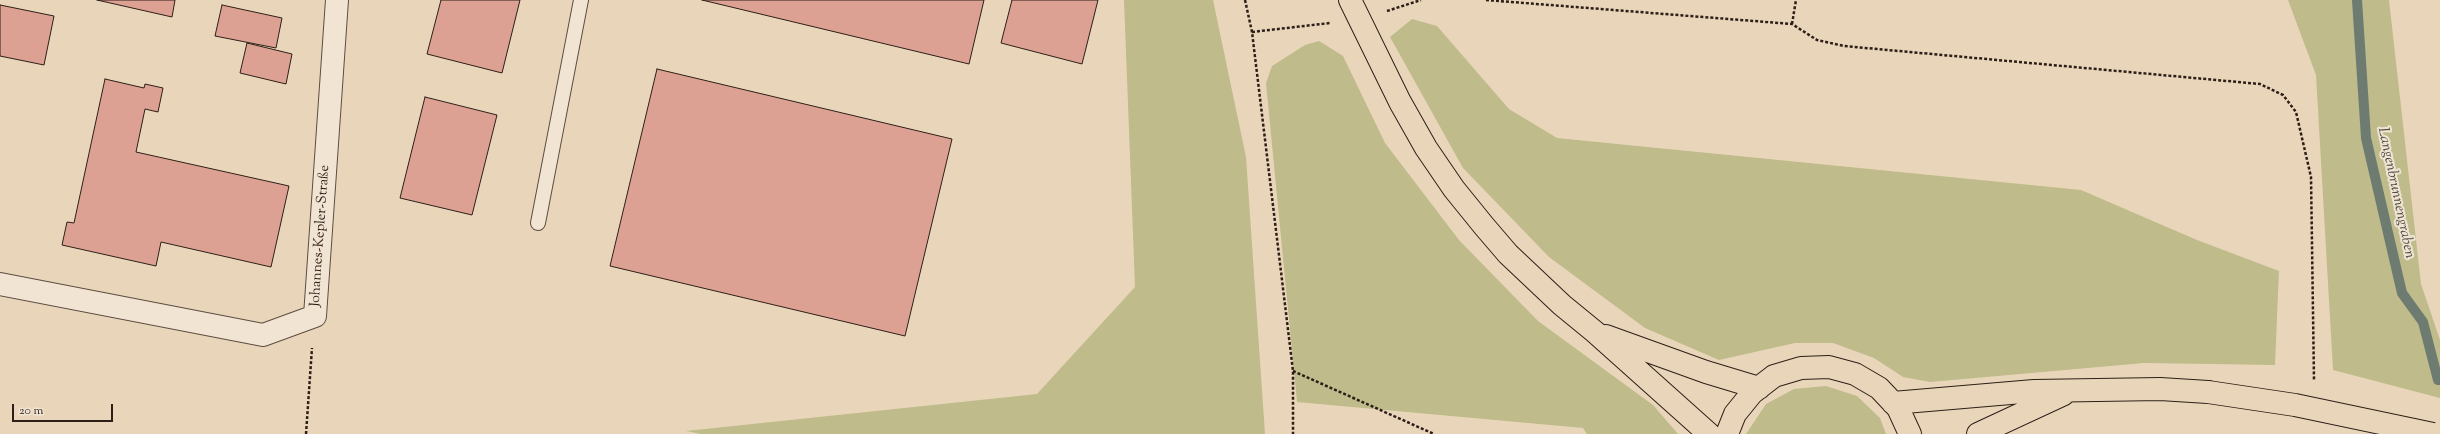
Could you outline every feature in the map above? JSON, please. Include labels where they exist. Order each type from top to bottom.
[{"type":"main road","points":[[1350,0],[1400,102],[1426,148],[1454,189],[1508,254],[1562,306],[1595,332],[1709,434]]},
{"type":"main road","points":[[1595,332],[1706,372],[1759,388]]},
{"type":"main road","points":[[1727,434],[1735,414],[1759,388],[1774,376],[1801,368],[1828,367],[1855,374],[1879,388],[1893,403],[1910,434]]},
{"type":"main road","points":[[1893,403],[1953,399],[1998,393],[2069,392],[2126,389],[2208,392],[2295,405],[2433,434]]},
{"type":"main road","points":[[1978,434],[2069,392]]},
{"type":"street","name":"Johannes-Kepler-Straße","points":[[0,284],[263,335],[315,316],[337,0]]},
{"type":"lane","points":[[538,223],[581,0]]},
{"type":"path","points":[[1246,0],[1252,32],[1293,371],[1293,434]]},
{"type":"path","points":[[1486,0],[1792,24],[1817,40],[1844,46],[2260,84],[2283,95],[2296,112],[2311,177],[2314,387]]},
{"type":"path","points":[[1792,24],[1796,0]]},
{"type":"path","points":[[306,434],[315,316]]},
{"type":"path","points":[[1293,371],[1434,434]]},
{"type":"shaded area","points":[[1124,0],[1213,0],[1246,157],[1265,434],[701,434],[686,431],[1037,394],[1135,287]]},
{"type":"shaded area","points":[[2288,0],[2389,0],[2421,284],[2440,340],[2440,398],[2333,370],[2316,75]]},
{"type":"shaded area","points":[[1412,19],[1437,26],[1509,109],[1557,138],[2081,190],[2197,240],[2279,271],[2275,365],[2144,363],[1930,382],[1903,377],[1874,358],[1833,343],[1795,343],[1719,360],[1645,328],[1549,257],[1463,168],[1390,37]]},
{"type":"shaded area","points":[[1319,41],[1343,56],[1385,143],[1459,240],[1538,321],[1653,405],[1678,434],[1587,434],[1583,428],[1297,402],[1266,83],[1272,66],[1305,45]]},
{"type":"shaded area","points":[[1826,386],[1857,396],[1880,418],[1886,434],[1746,434],[1766,404],[1794,389]]},
{"type":"building","points":[[97,0],[175,0],[172,17]]},
{"type":"building","points":[[441,0],[520,0],[502,73],[427,54]]},
{"type":"building","points":[[702,0],[984,0],[969,64]]},
{"type":"building","points":[[1012,0],[1098,0],[1082,64],[1001,43]]},
{"type":"building","points":[[0,5],[54,16],[44,65],[0,56]]},
{"type":"building","points":[[222,5],[282,18],[276,48],[215,36]]},
{"type":"building","points":[[247,43],[292,54],[286,84],[240,73]]},
{"type":"building","points":[[657,69],[952,139],[905,336],[610,266]]},
{"type":"building","points":[[105,79],[144,88],[145,84],[163,88],[158,112],[145,109],[136,152],[289,186],[271,267],[161,242],[156,266],[62,245],[67,222],[74,223]]},
{"type":"building","points":[[425,97],[497,115],[472,215],[400,198]]},
{"type":"waterway","name":"Langenbrunnengraben","points":[[2357,0],[2366,138],[2402,293],[2423,322],[2438,380],[2440,380]]}]
